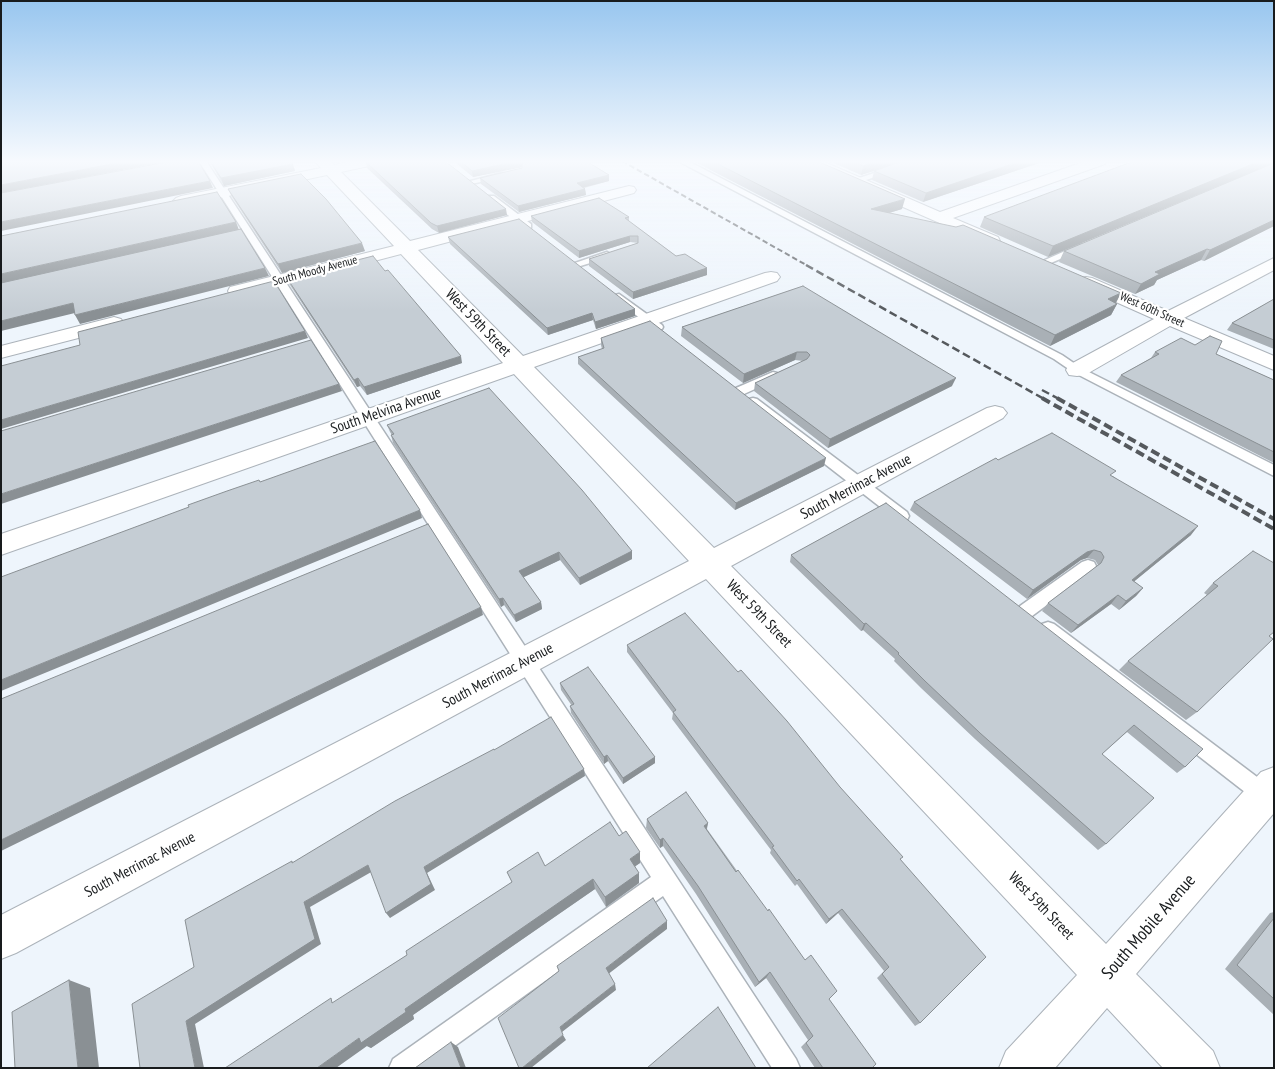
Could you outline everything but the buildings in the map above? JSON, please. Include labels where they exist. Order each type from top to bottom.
[{"type":"street","name":"West 59th Street","points":[[371,211],[1196,1068]]},
{"type":"street","name":"South Moody Avenue","points":[[222,295],[549,211]]},
{"type":"street","points":[[923,211],[1008,248]]},
{"type":"street","points":[[939,218],[959,211]]},
{"type":"street","name":"West 60th Street","points":[[1026,255],[1274,364]]},
{"type":"street","points":[[1077,370],[1169,318],[1274,263]]},
{"type":"street","name":"South Melvina Avenue","points":[[1,545],[771,278]]},
{"type":"street","points":[[1,352],[135,317]]},
{"type":"street","name":"South Merrimac Avenue","points":[[1,938],[995,413]]},
{"type":"street","name":"South Mobile Avenue","points":[[1023,1068],[1271,794]]},
{"type":"lane","points":[[232,211],[243,233],[279,280],[314,342],[368,418],[788,1068]]},
{"type":"lane","points":[[507,211],[542,237]]},
{"type":"lane","points":[[777,211],[1058,357],[1077,370],[1274,471]]},
{"type":"lane","points":[[1043,263],[1092,242]]},
{"type":"lane","points":[[576,264],[618,252]]},
{"type":"lane","points":[[563,253],[591,275]]},
{"type":"lane","points":[[606,287],[670,337]]},
{"type":"lane","points":[[782,372],[736,388],[909,522]]},
{"type":"lane","points":[[416,529],[435,521]]},
{"type":"lane","points":[[1088,566],[1022,608],[1271,794]]},
{"type":"lane","points":[[402,1068],[666,880]]},
{"type":"railway","points":[[710,211],[808,266]]},
{"type":"railway","points":[[806,265],[1044,399]]},
{"type":"railway","points":[[1042,390],[1059,399]]},
{"type":"railway","points":[[1042,398],[1274,529]]},
{"type":"railway","points":[[1057,398],[1274,519]]}]
